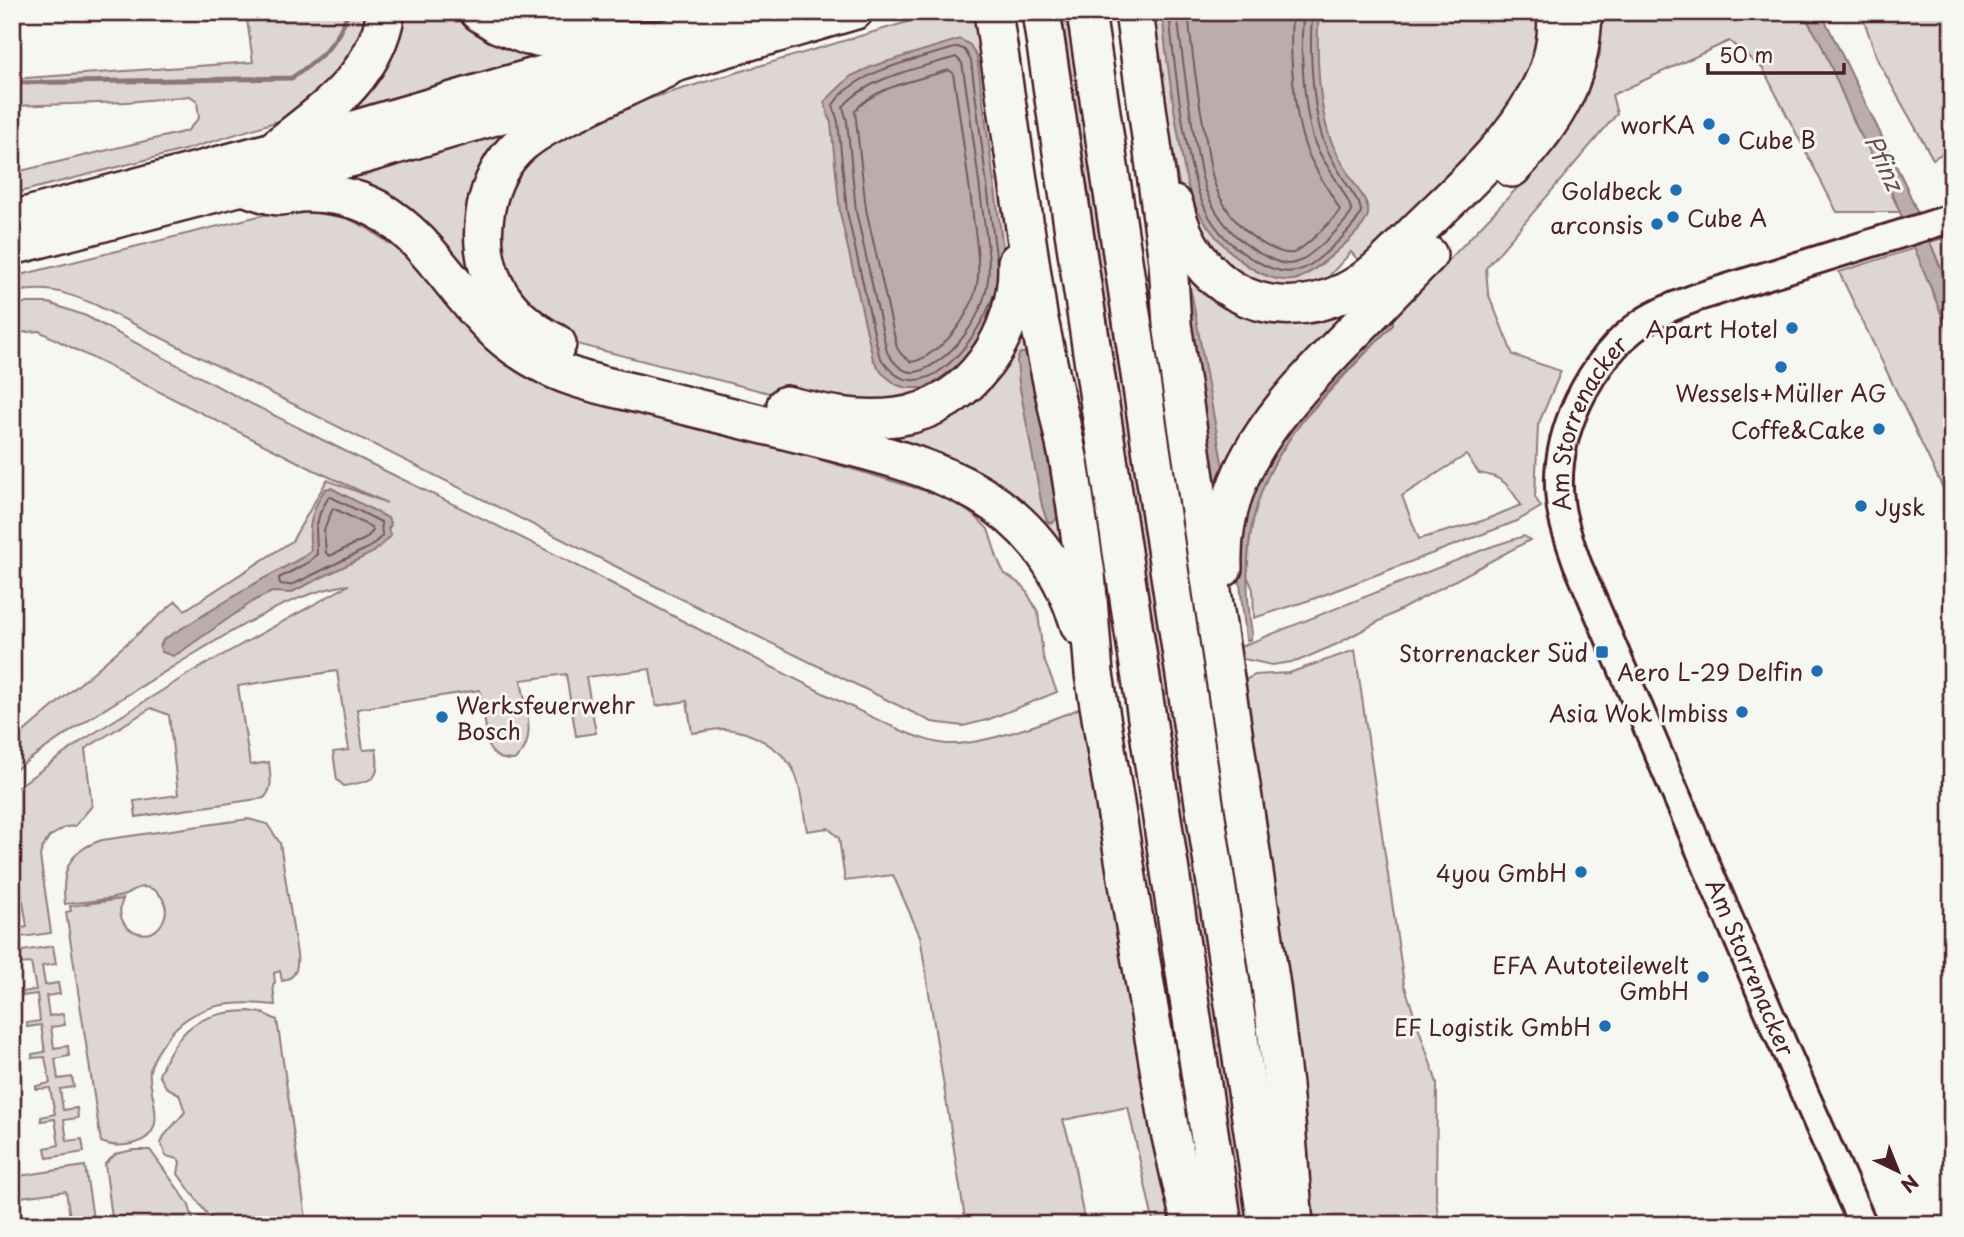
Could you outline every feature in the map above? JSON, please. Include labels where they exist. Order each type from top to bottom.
[{"type":"highway","points":[[274,150],[337,99],[355,80],[373,52],[386,12]]},
{"type":"highway","points":[[479,12],[498,24],[528,36],[662,54]]},
{"type":"highway","points":[[751,12],[662,54],[539,130],[520,144],[500,169],[484,216],[483,241],[487,262],[495,286],[518,316],[538,332],[560,345],[612,362],[821,414],[865,419],[900,416],[922,410],[953,395],[975,376],[995,350],[1013,306],[1017,276],[1016,244],[1023,217]]},
{"type":"highway","points":[[12,218],[662,54],[856,12]]},
{"type":"highway","points":[[993,12],[1038,315],[1069,462],[1086,574],[1094,674],[1170,1132],[1191,1225]]},
{"type":"highway","points":[[1041,12],[1223,1225]]},
{"type":"highway","points":[[1086,12],[1267,1225]]},
{"type":"highway","points":[[1134,12],[1168,262],[1172,324],[1271,986],[1283,1085],[1294,1225]]},
{"type":"highway","points":[[1142,67],[1179,225],[1192,252],[1214,277],[1240,293],[1270,303],[1303,305],[1348,291],[1377,271],[1507,138],[1537,95],[1547,73],[1554,50],[1556,12]]},
{"type":"highway","points":[[1213,610],[1223,574],[1226,522],[1236,486],[1256,443],[1311,375],[1535,143],[1560,108],[1577,69],[1583,12]]},
{"type":"highway","points":[[12,248],[249,188],[662,54]]},
{"type":"highway","points":[[249,188],[278,196],[301,193],[343,197],[376,209],[420,243],[489,325],[509,342],[554,369],[608,386],[898,458],[952,478],[975,491],[1024,528],[1048,560],[1075,610],[1094,674]]},
{"type":"street","name":"Am Storrenacker","points":[[1863,1225],[1582,575],[1566,532],[1559,498],[1563,446],[1580,397],[1596,370],[1618,344],[1643,322],[1698,297],[1944,220]]},
{"type":"shaded area","points":[[246,12],[377,12],[356,66],[288,118],[188,149],[12,194],[12,173],[187,131],[199,118],[197,101],[190,96],[127,102],[12,106],[12,79],[253,62]]},
{"type":"shaded area","points":[[394,12],[465,12],[562,49],[344,112]]},
{"type":"shaded area","points":[[494,12],[676,12],[596,32]]},
{"type":"shaded area","points":[[954,12],[977,12],[1010,264],[1000,319],[933,396],[832,409],[581,345],[536,321],[496,258],[512,168],[594,115],[924,17],[926,21]]},
{"type":"shaded area","points":[[1066,12],[1248,1225],[1242,1225],[1062,15]]},
{"type":"shaded area","points":[[1151,12],[1546,12],[1546,30],[1515,113],[1361,263],[1351,252],[1312,295],[1232,278],[1184,207],[1169,134]]},
{"type":"shaded area","points":[[1574,12],[1400,273],[1217,521],[1176,241],[1248,306],[1399,261]]},
{"type":"shaded area","points":[[1601,12],[1802,12],[1820,41],[1900,212],[1837,212],[1763,69],[1729,41],[1612,95],[1617,114],[1486,268],[1488,293],[1513,355],[1561,371],[1538,425],[1535,497],[1541,507],[1517,521],[1313,599],[1254,618],[1253,589],[1247,576],[1249,546],[1254,511],[1266,476],[1299,424],[1392,325],[1393,319],[1558,145],[1585,100],[1600,54]],"holes":[[[1466,455],[1479,473],[1504,483],[1521,505],[1482,521],[1419,539],[1402,496]]]},
{"type":"shaded area","points":[[1861,12],[1952,12],[1952,147],[1933,159],[1878,61]]},
{"type":"shaded area","points":[[519,129],[474,226],[562,355],[755,408],[912,422],[1022,299],[1080,594],[1018,510],[566,363],[329,182]]},
{"type":"shaded area","points":[[298,210],[347,218],[367,228],[410,258],[447,303],[758,441],[949,498],[988,529],[1004,573],[1024,587],[1038,612],[1043,657],[1057,692],[987,720],[963,726],[932,722],[96,305],[55,291],[12,293],[12,277],[263,215]]},
{"type":"shaded area","points":[[1948,237],[1952,244],[1952,295],[1930,242]]},
{"type":"shaded area","points":[[1915,248],[1952,340],[1952,507],[1839,272]]},
{"type":"shaded area","points":[[49,303],[86,316],[267,412],[907,733],[935,742],[962,744],[1017,731],[1086,706],[1180,1225],[1154,1225],[1128,1107],[1063,1120],[1071,1146],[1085,1225],[966,1225],[920,936],[893,875],[845,881],[839,838],[828,828],[807,831],[795,773],[783,756],[765,742],[734,730],[692,733],[687,701],[656,706],[650,669],[586,677],[596,733],[576,736],[566,674],[521,680],[528,734],[522,753],[514,760],[500,758],[489,748],[480,690],[357,709],[363,750],[376,749],[376,773],[369,780],[344,786],[337,780],[333,752],[349,750],[337,671],[238,686],[250,765],[269,762],[271,782],[264,798],[136,817],[134,801],[178,795],[169,715],[151,708],[85,749],[92,806],[75,826],[66,827],[49,837],[40,856],[51,933],[15,938],[13,930],[27,927],[23,901],[12,902],[12,899],[22,897],[19,870],[12,870],[12,867],[18,866],[12,837],[12,791],[83,740],[190,673],[349,585],[305,596],[239,627],[94,716],[12,772],[12,742],[176,601],[185,610],[292,541],[327,480],[387,503],[314,470],[39,331],[16,333],[12,337],[12,306]]},
{"type":"shaded area","points":[[1524,536],[1530,540],[1337,644],[1298,661],[1272,665],[1239,658],[1237,648],[1490,547]]},
{"type":"shaded area","points":[[1355,650],[1404,984],[1437,1083],[1436,1198],[1439,1225],[1304,1225],[1268,837],[1245,680],[1255,675],[1289,673]]},
{"type":"shaded area","points":[[248,819],[267,824],[280,843],[297,954],[296,971],[282,981],[280,971],[274,973],[275,1005],[243,1003],[214,1007],[187,1019],[175,1028],[158,1051],[150,1070],[156,1116],[152,1131],[147,1137],[133,1144],[101,1142],[66,912],[71,911],[70,906],[123,899],[120,910],[122,919],[127,927],[143,934],[159,928],[166,908],[155,890],[144,887],[113,898],[65,904],[64,882],[69,864],[81,850],[102,840]]},
{"type":"shaded area","points":[[53,946],[56,964],[42,966],[45,985],[58,983],[60,994],[46,996],[49,1016],[63,1014],[65,1025],[51,1027],[54,1048],[68,1046],[69,1056],[55,1059],[58,1079],[72,1077],[74,1087],[60,1089],[63,1110],[77,1108],[78,1118],[64,1120],[67,1141],[82,1139],[84,1152],[47,1158],[45,1148],[59,1145],[55,1119],[41,1121],[41,1117],[55,1114],[50,1088],[36,1089],[36,1086],[50,1083],[45,1057],[32,1058],[32,1054],[45,1052],[41,1025],[27,1027],[27,1023],[40,1021],[37,994],[23,996],[22,992],[36,990],[31,963],[18,964],[16,952]]},
{"type":"shaded area","points":[[249,1011],[277,1020],[307,1225],[219,1225],[207,1214],[178,1174],[178,1159],[166,1156],[161,1143],[185,1112],[179,1094],[166,1087],[159,1075],[174,1046],[192,1026],[203,1020],[216,1015]]},
{"type":"shaded area","points":[[150,1150],[188,1203],[193,1218],[192,1225],[113,1225],[105,1164],[116,1154]]},
{"type":"shaded area","points":[[85,1166],[94,1225],[71,1225],[66,1191],[12,1198],[12,1177]]},
{"type":"water","points":[[1162,12],[1319,12],[1319,76],[1326,124],[1337,154],[1365,200],[1368,212],[1361,227],[1344,245],[1310,272],[1293,280],[1264,275],[1237,258],[1205,223],[1194,203],[1186,179],[1167,62]]},
{"type":"water","name":"Pfinz","points":[[1802,12],[1821,12],[1906,186],[1952,295],[1952,340],[1893,195],[1856,126],[1820,41]]},
{"type":"water","points":[[960,39],[970,45],[977,57],[1003,249],[1004,281],[983,336],[962,362],[923,388],[907,388],[897,385],[882,373],[873,359],[840,213],[831,123],[824,102],[851,76],[873,66]]},
{"type":"water","points":[[1182,277],[1188,280],[1192,296],[1224,473],[1219,484],[1214,480],[1212,472]]},
{"type":"water","points":[[1393,319],[1393,325],[1298,426],[1276,460],[1260,495],[1250,535],[1247,581],[1252,634],[1250,640],[1246,641],[1239,561],[1243,524],[1253,489],[1268,458],[1310,400],[1385,321]]},
{"type":"water","points":[[1020,353],[1025,353],[1029,361],[1057,510],[1057,518],[1052,524],[1047,521],[1042,506],[1019,383],[1017,360]]},
{"type":"water","points":[[331,488],[388,518],[391,536],[374,552],[290,593],[272,592],[255,600],[179,653],[173,656],[162,652],[160,647],[163,640],[305,556],[311,550],[310,526],[314,511],[325,489]]},
{"type":"waterway","points":[[12,83],[292,78],[333,43],[348,12]]},
{"type":"place","name":"worKA","points":[[1709,124]]},
{"type":"place","name":"Cube B","points":[[1724,139]]},
{"type":"place","name":"Goldbeck","points":[[1676,190]]},
{"type":"place","name":"Cube A","points":[[1673,217]]},
{"type":"place","name":"arconsis","points":[[1657,224]]},
{"type":"place","name":"Apart Hotel","points":[[1792,328]]},
{"type":"place","name":"Wessels+Müller AG","points":[[1781,367]]},
{"type":"place","name":"Coffe&Cake","points":[[1879,429]]},
{"type":"place","name":"Jysk","points":[[1861,506]]},
{"type":"place","name":"Storrenacker Süd","points":[[1602,652]]},
{"type":"place","name":"Aero L-29 Delfin","points":[[1817,671]]},
{"type":"place","name":"Asia Wok Imbiss","points":[[1742,712]]},
{"type":"place","name":"Werksfeuerwehr Bosch","points":[[442,717]]},
{"type":"place","name":"4you GmbH","points":[[1581,872]]},
{"type":"place","name":"EFA Autoteilewelt GmbH","points":[[1703,977]]},
{"type":"place","name":"EF Logistik GmbH","points":[[1605,1026]]}]
